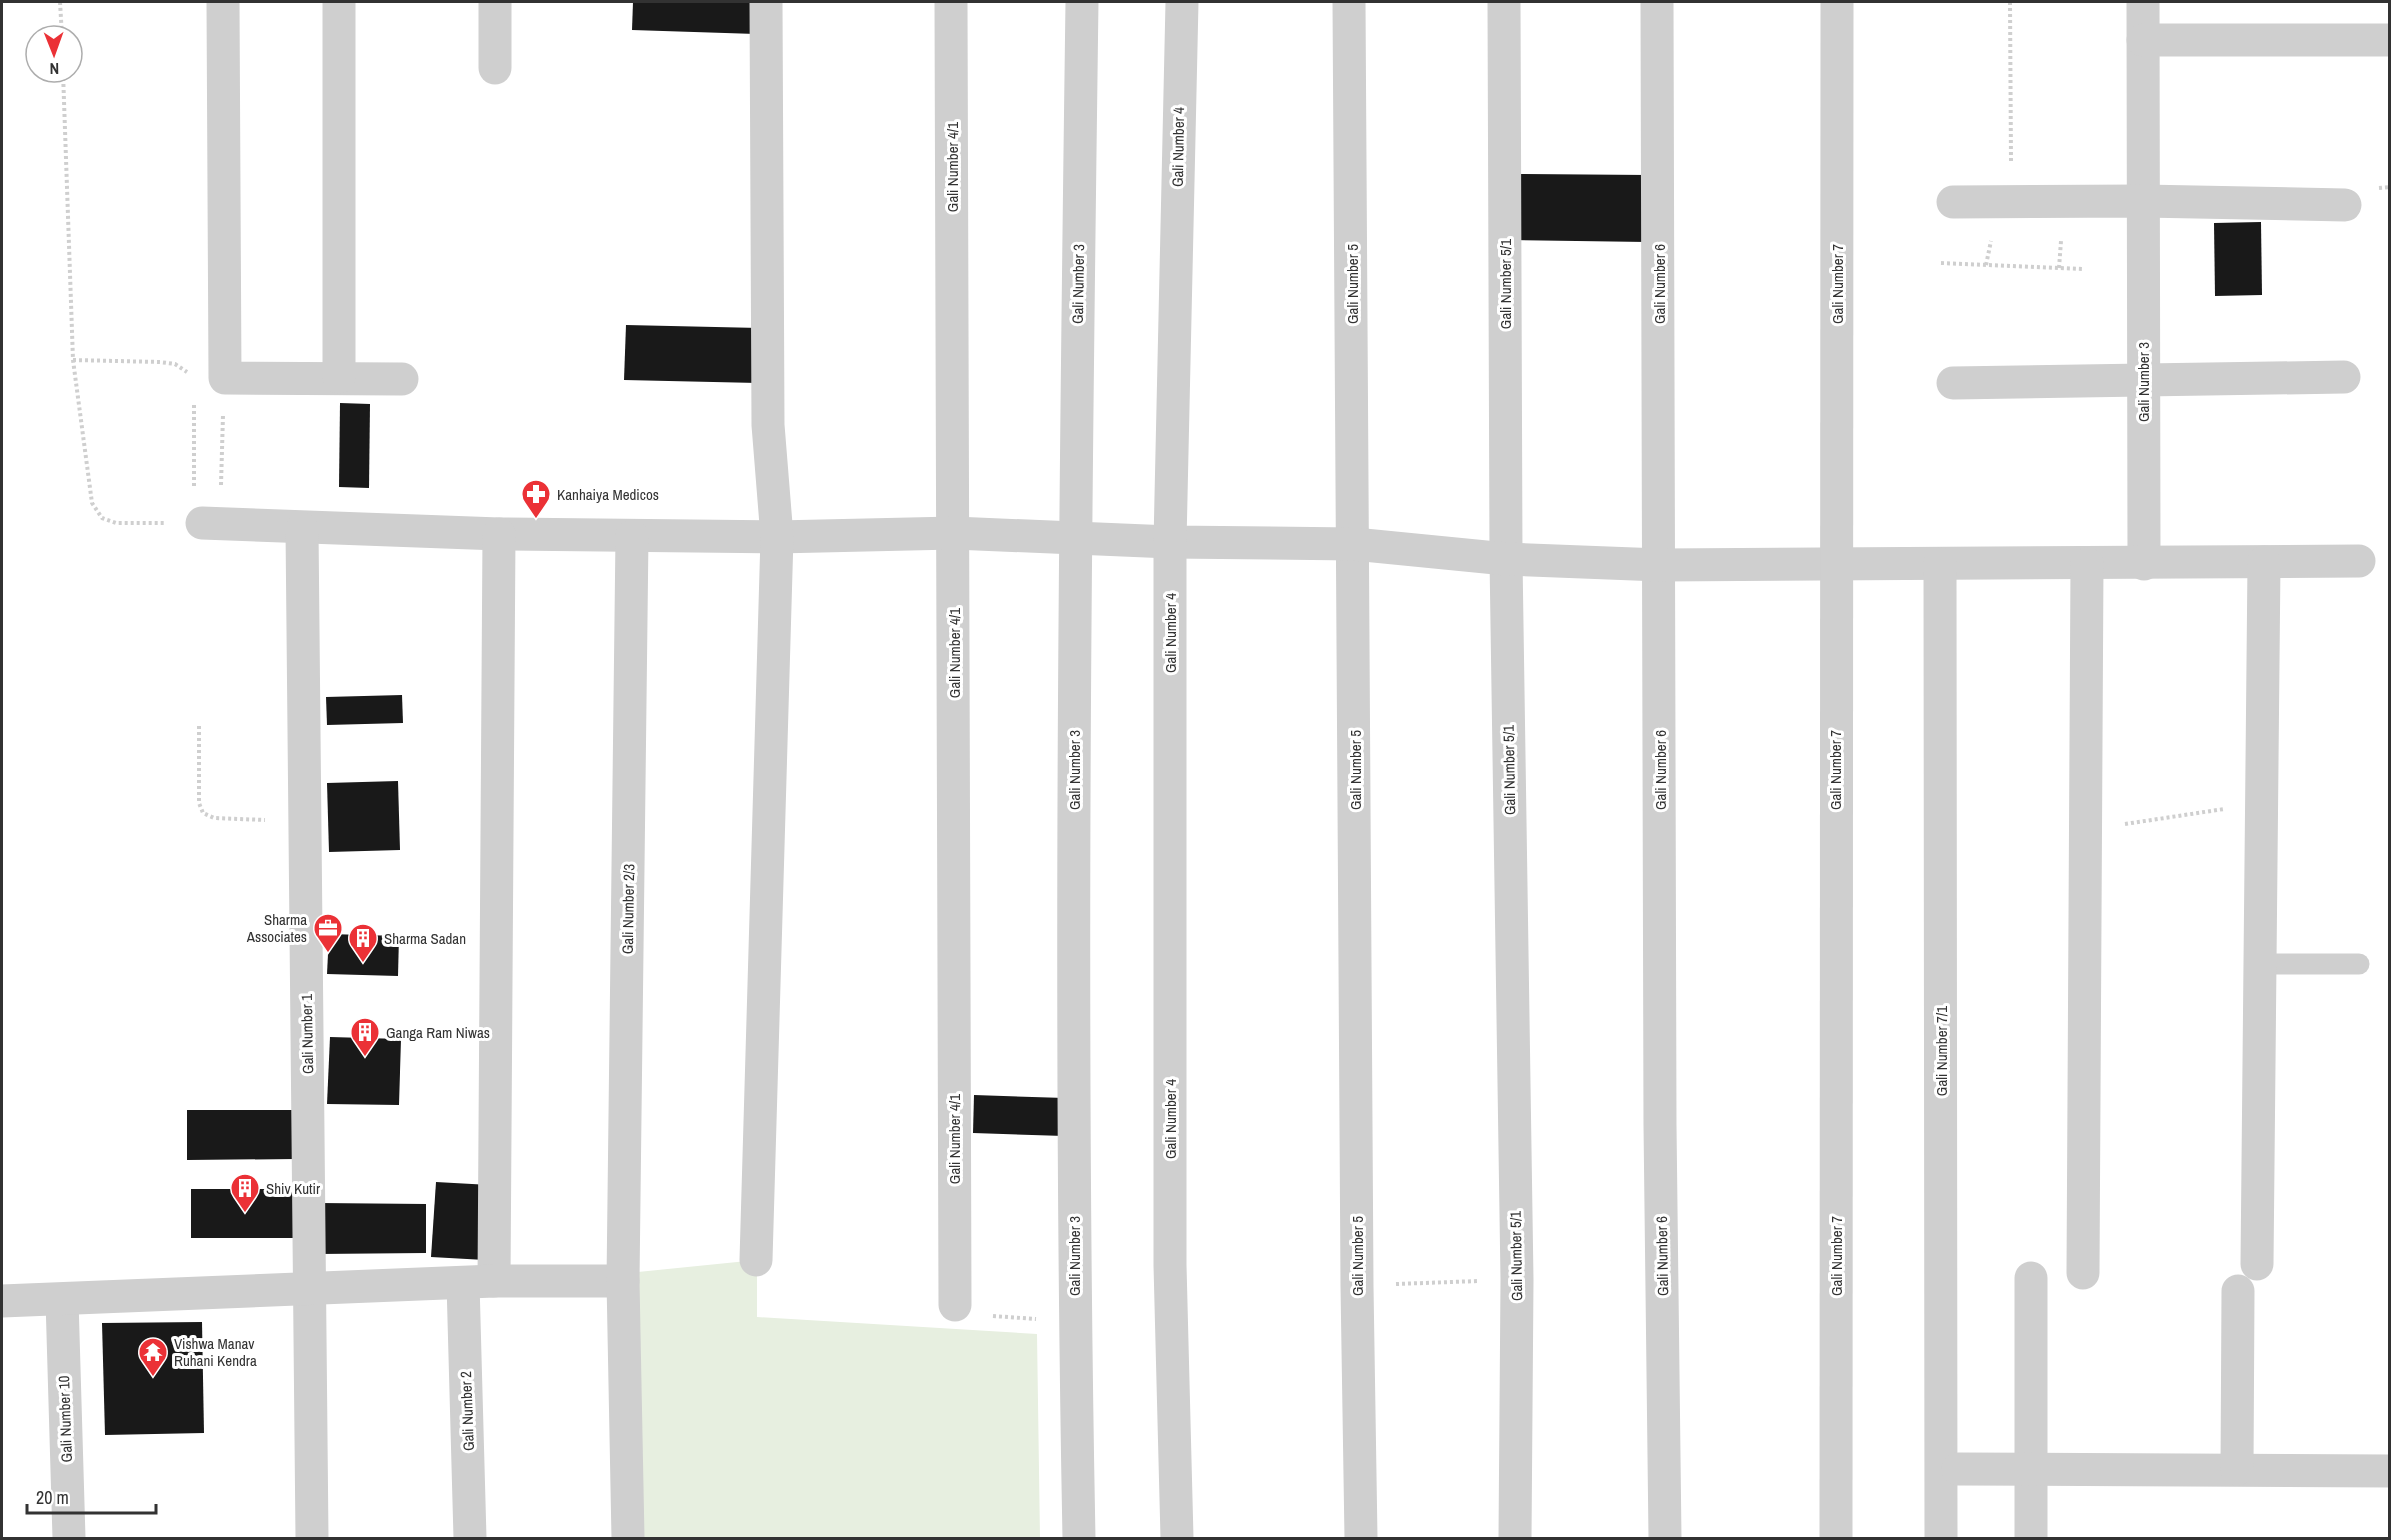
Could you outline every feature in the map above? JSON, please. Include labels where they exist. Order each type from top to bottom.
[{"type":"street","points":[[223,2],[225,378],[402,379]]},
{"type":"street","points":[[339,2],[339,377]]},
{"type":"street","points":[[495,2],[495,68]]},
{"type":"street","points":[[756,1260],[777,537],[768,425],[766,2]]},
{"type":"street","name":"Gali Number 4/1","points":[[951,2],[955,1305]]},
{"type":"street","name":"Gali Number 3","points":[[1079,1539],[1075,1314],[1074,538],[1082,2]]},
{"type":"street","name":"Gali Number 4","points":[[1177,1539],[1170,1265],[1170,542],[1182,2]]},
{"type":"street","name":"Gali Number 5","points":[[1349,2],[1357,1286],[1361,1539]]},
{"type":"street","name":"Gali Number 5/1","points":[[1503,2],[1506,559],[1517,1280],[1515,1539]]},
{"type":"street","name":"Gali Number 6","points":[[1658,2],[1660,1125],[1665,1539]]},
{"type":"street","name":"Gali Number 7","points":[[1836,1539],[1837,2]]},
{"type":"street","name":"Gali Number 3","points":[[2143,2],[2144,564]]},
{"type":"street","points":[[2143,40],[2390,40]]},
{"type":"street","points":[[1953,202],[2143,201],[2345,205]]},
{"type":"street","points":[[1953,383],[2344,377]]},
{"type":"street","points":[[205,523],[302,529],[498,534],[777,537],[954,533],[1170,542],[1354,544],[1506,559],[1660,565],[2359,561]]},
{"type":"street","name":"Gali Number 1","points":[[302,529],[312,1539]]},
{"type":"street","name":"Gali Number 2","points":[[470,1539],[479,1282],[498,534]]},
{"type":"street","name":"Gali Number 2/3","points":[[628,1539],[623,1281],[632,536]]},
{"type":"street","points":[[2257,1264],[2262,964],[2261,803],[2264,562]]},
{"type":"street","name":"Gali Number 7/1","points":[[1940,564],[1941,1539]]},
{"type":"street","points":[[2083,1273],[2087,564]]},
{"type":"street","points":[[2031,1313],[2031,1278],[2031,1468],[2031,1539]]},
{"type":"street","points":[[2,1301],[479,1282],[623,1281]]},
{"type":"street","points":[[2237,1469],[2238,1291]]},
{"type":"street","name":"Gali Number 10","points":[[62,1300],[69,1539]]},
{"type":"street","points":[[1958,1469],[2390,1471]]},
{"type":"lane","points":[[2262,964],[2359,964]]},
{"type":"path","points":[[60,2],[61,24]]},
{"type":"path","points":[[2010,2],[2012,202]]},
{"type":"path","points":[[63,84],[73,360],[92,503],[102,518],[116,524],[205,523]]},
{"type":"path","points":[[1941,263],[2083,269]]},
{"type":"path","points":[[73,360],[160,362],[175,364],[190,375]]},
{"type":"path","points":[[205,523],[225,378]]},
{"type":"path","points":[[195,397],[205,523]]},
{"type":"path","points":[[199,726],[200,803],[203,813],[214,818],[305,822]]},
{"type":"path","points":[[2085,830],[2261,803]]},
{"type":"path","points":[[1357,1286],[1517,1280]]},
{"type":"path","points":[[955,1305],[997,1317],[1057,1320],[1075,1314]]},
{"type":"green space","points":[[757,1260],[757,1317],[1037,1334],[1040,1538],[631,1538],[628,1273]]},
{"type":"building","points":[[633,2],[756,2],[756,34],[632,30]]},
{"type":"building","points":[[1510,174],[1648,175],[1647,242],[1509,240]]},
{"type":"building","points":[[2261,222],[2262,295],[2215,296],[2214,223]]},
{"type":"building","points":[[626,325],[760,328],[758,383],[624,380]]},
{"type":"building","points":[[340,403],[370,404],[369,488],[339,487]]},
{"type":"building","points":[[402,695],[403,723],[327,725],[326,697]]},
{"type":"building","points":[[398,781],[400,850],[329,852],[327,783]]},
{"type":"building","name":"Sharma Sadan","points":[[329,934],[399,936],[398,976],[327,974]]},
{"type":"building","name":"Ganga Ram Niwas","points":[[330,1037],[401,1039],[399,1105],[327,1104]]},
{"type":"building","points":[[974,1095],[1065,1098],[1064,1136],[973,1133]]},
{"type":"building","points":[[187,1110],[294,1110],[295,1159],[187,1160]]},
{"type":"building","points":[[436,1182],[490,1185],[485,1260],[431,1257]]},
{"type":"building","name":"Shiv Kutir","points":[[191,1189],[298,1189],[298,1238],[191,1238]]},
{"type":"building","points":[[319,1203],[426,1204],[426,1253],[318,1254]]},
{"type":"building","name":"Vishwa Manav Ruhani Kendra","points":[[202,1322],[204,1433],[105,1435],[102,1323]]},
{"type":"place","name":"Kanhaiya Medicos","points":[[536,520]]},
{"type":"place","name":"Sharma Associates","points":[[328,954]]},
{"type":"place","name":"Sharma Sadan","points":[[363,964]]},
{"type":"place","name":"Ganga Ram Niwas","points":[[365,1058]]},
{"type":"place","name":"Shiv Kutir","points":[[245,1214]]},
{"type":"place","name":"Vishwa Manav Ruhani Kendra","points":[[153,1378]]}]
